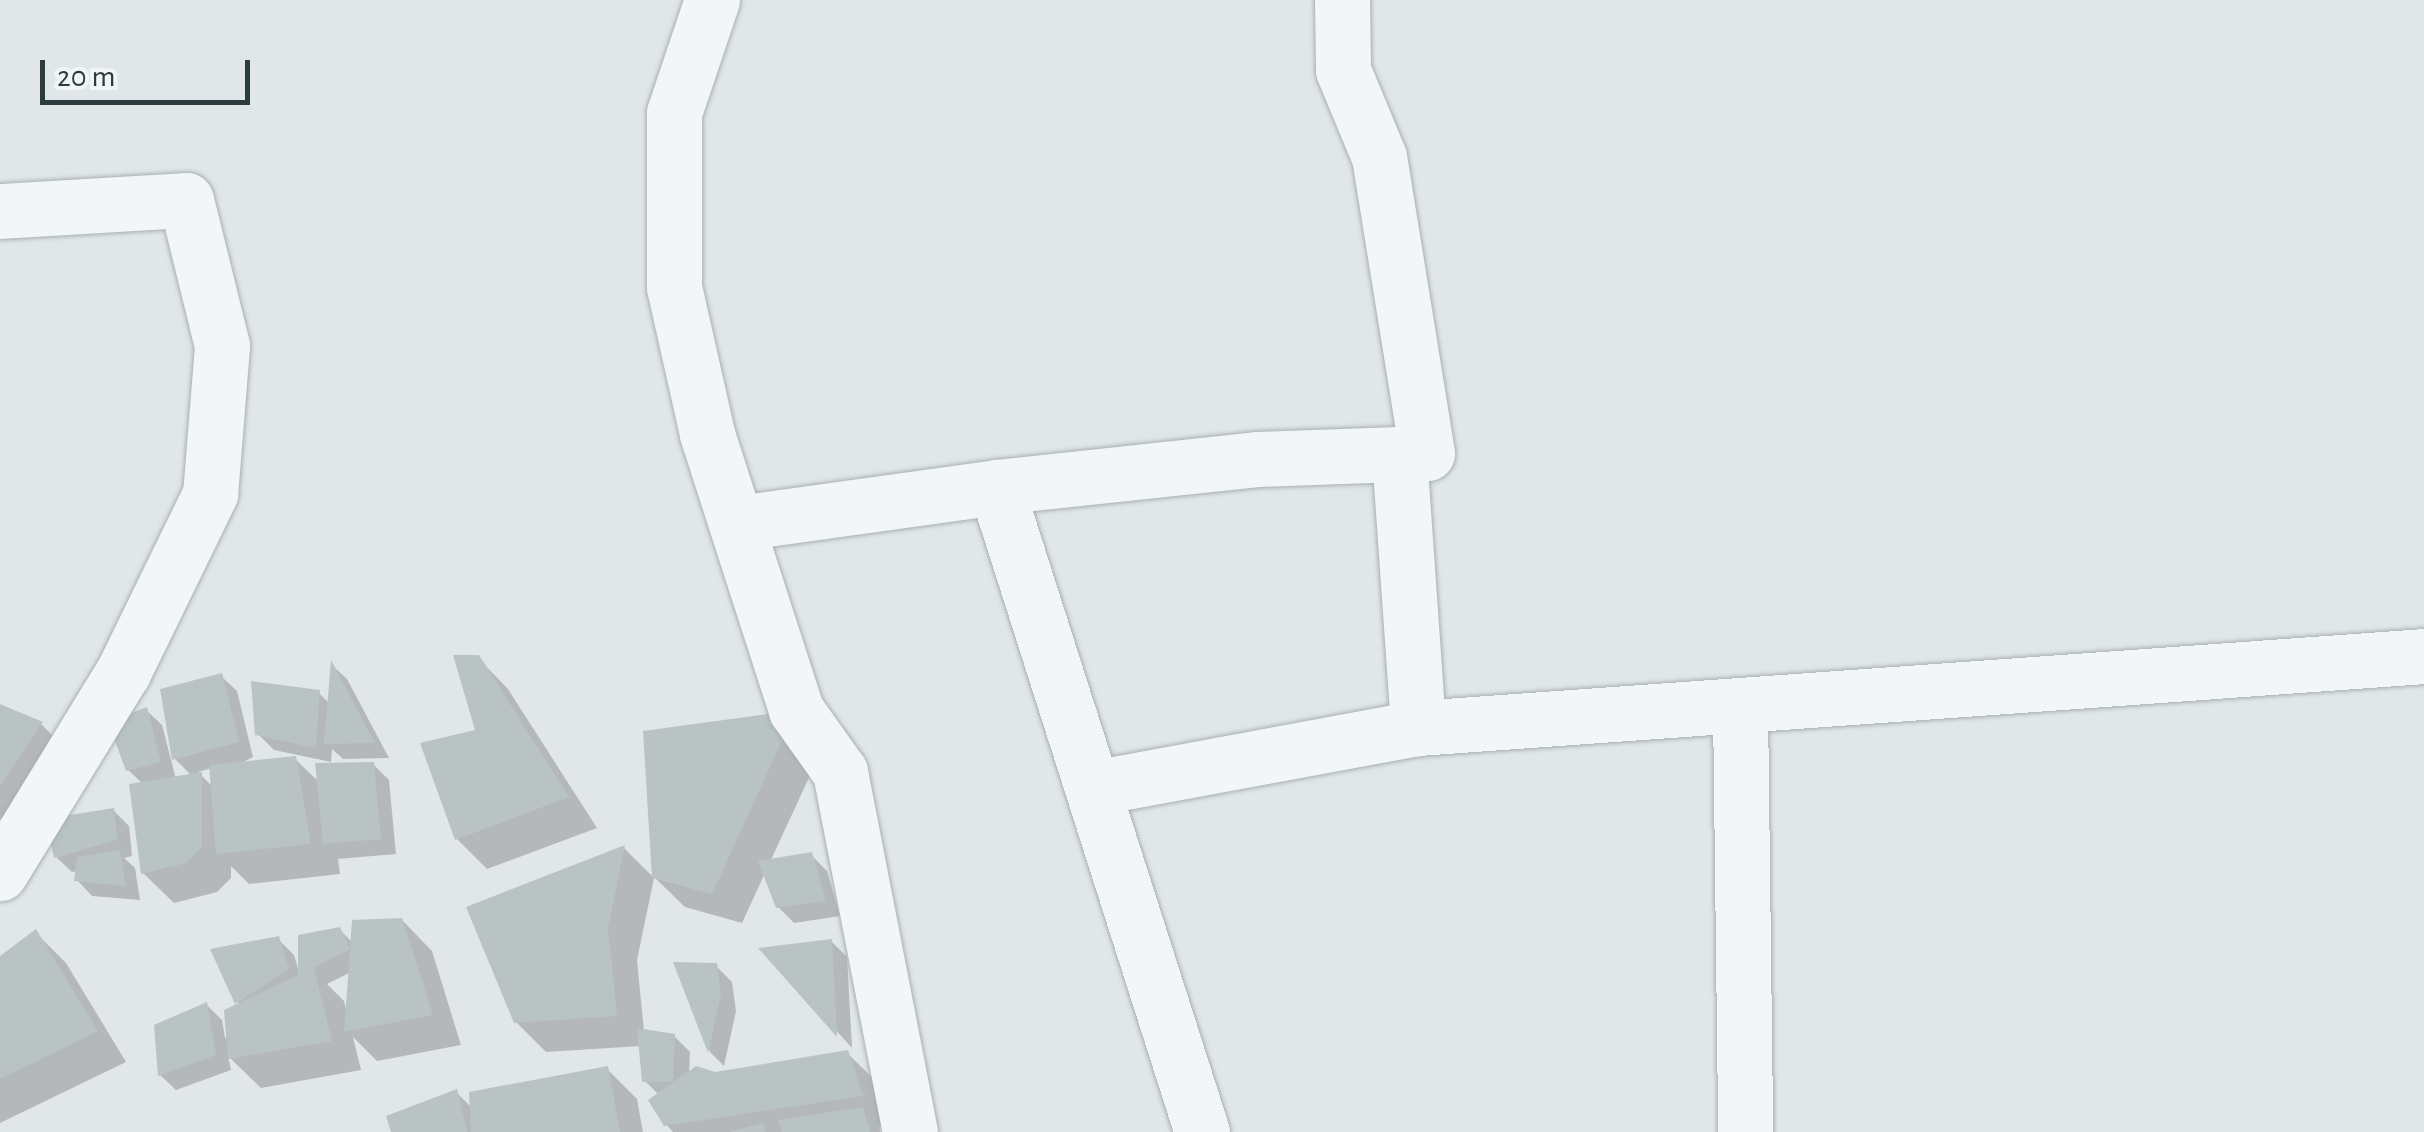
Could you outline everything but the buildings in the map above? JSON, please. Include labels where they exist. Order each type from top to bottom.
[{"type":"lane","points":[[712,0],[674,113],[674,286],[707,434],[796,710],[840,772],[910,1132]]},
{"type":"lane","points":[[738,523],[996,487],[1257,459],[1427,453],[1379,156],[1343,70],[1342,0]]},
{"type":"lane","points":[[0,211],[186,200],[222,346],[210,494],[123,672],[0,873]]},
{"type":"lane","points":[[1399,454],[1418,728]]},
{"type":"lane","points":[[996,487],[1202,1132]]},
{"type":"lane","points":[[1093,788],[1418,728],[2424,656]]},
{"type":"lane","points":[[1740,704],[1745,1132]]}]
